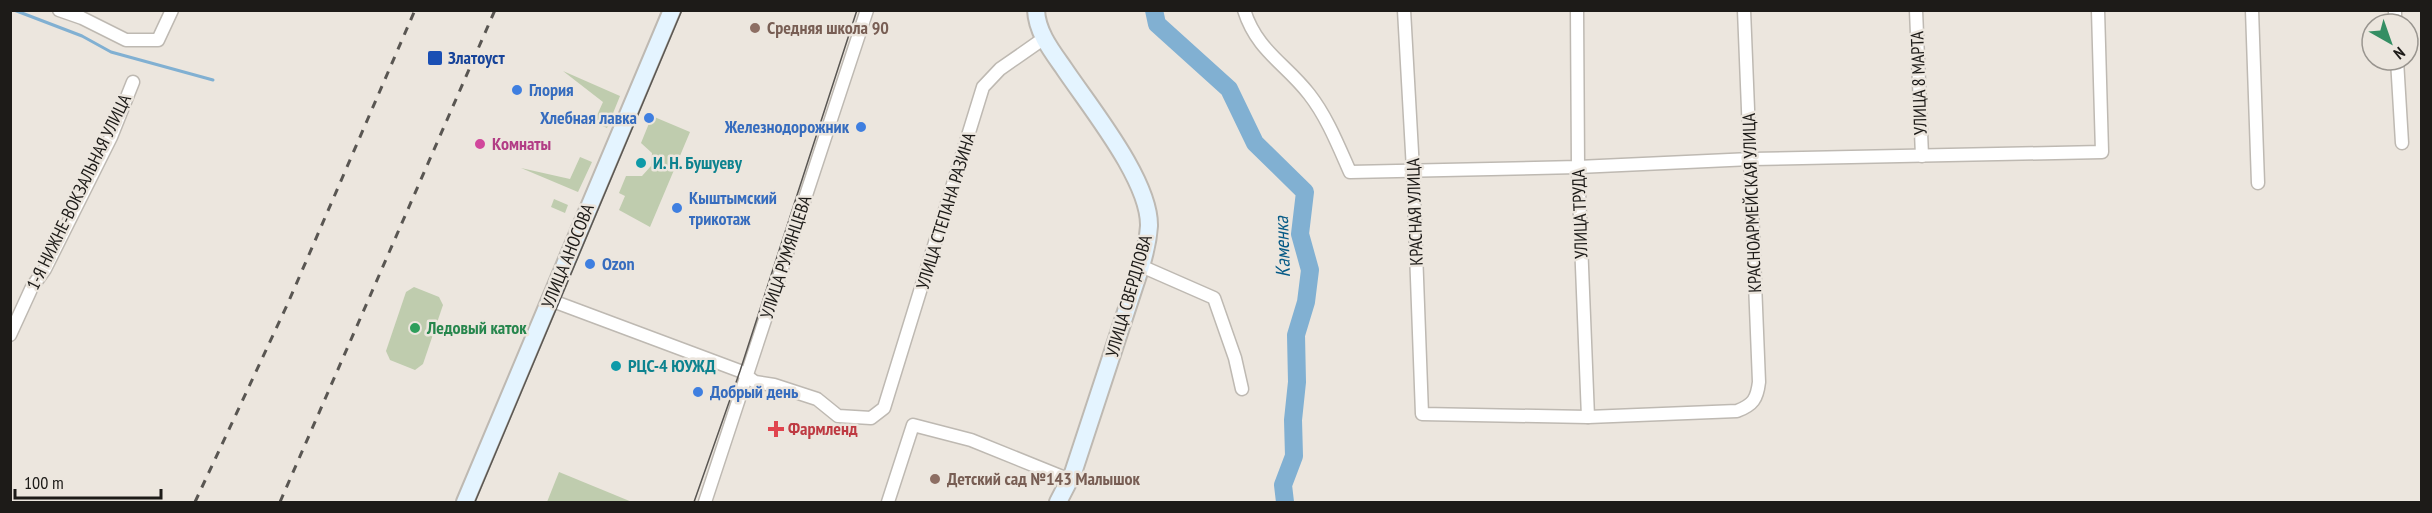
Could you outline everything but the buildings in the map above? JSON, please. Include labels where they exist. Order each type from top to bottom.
[{"type":"street","points":[[59,10],[82,18],[126,40],[158,40],[172,10]]},
{"type":"street","name":"УЛИЦА АНОСОВА","points":[[465,502],[672,10]]},
{"type":"street","name":"УЛИЦА РУМЯНЦЕВА","points":[[705,502],[867,10]]},
{"type":"street","points":[[1036,10],[1043,39]]},
{"type":"street","points":[[1244,10],[1253,33],[1270,56],[1298,81],[1326,119],[1350,172],[1578,167],[1751,159],[2102,152],[2098,10]]},
{"type":"street","name":"КРАСНАЯ УЛИЦА","points":[[1404,10],[1413,170],[1422,414],[1588,417]]},
{"type":"street","name":"УЛИЦА ТРУДА","points":[[1577,10],[1578,167],[1588,417]]},
{"type":"street","name":"КРАСНОАРМЕЙСКАЯ УЛИЦА","points":[[1588,417],[1737,411],[1749,407],[1758,396],[1760,382],[1744,10]]},
{"type":"street","name":"УЛИЦА 8 МАРТА","points":[[1916,10],[1922,156]]},
{"type":"street","points":[[2252,10],[2258,183]]},
{"type":"street","name":"УЛИЦА СТЕПАНА РАЗИНА","points":[[747,376],[755,382],[774,385],[817,399],[838,416],[871,418],[884,408],[983,87],[1000,69],[1043,39]]},
{"type":"street","name":"УЛИЦА СВЕРДЛОВА","points":[[1043,39],[1131,169],[1144,197],[1149,224],[1141,266],[1070,480],[1058,502]]},
{"type":"street","points":[[2398,72],[2402,143]]},
{"type":"street","name":"1-Я НИЖНЕ-ВОКЗАЛЬНАЯ УЛИЦА","points":[[10,335],[32,287],[45,269],[111,137],[133,82]]},
{"type":"street","points":[[1141,266],[1214,298],[1235,358],[1242,389]]},
{"type":"street","points":[[550,300],[740,371],[747,376]]},
{"type":"street","points":[[888,502],[913,425],[971,440],[1070,480]]},
{"type":"green space","points":[[563,71],[620,96],[607,128],[594,122],[603,102]]},
{"type":"green space","points":[[652,116],[690,132],[650,227],[619,210],[625,196],[619,193],[626,176],[642,176],[651,166],[652,153],[641,143]]},
{"type":"green space","points":[[580,157],[592,162],[578,192],[521,168],[570,179]]},
{"type":"green space","points":[[554,199],[568,205],[565,213],[551,207]]},
{"type":"green space","name":"Ледовый каток","points":[[414,287],[439,297],[443,305],[423,364],[415,370],[390,360],[386,351],[406,292]]},
{"type":"green space","points":[[559,472],[632,502],[547,502]]},
{"type":"waterway","points":[[14,10],[82,36],[111,52],[213,80]]},
{"type":"waterway","name":"Каменка","points":[[1154,10],[1157,24],[1229,89],[1255,143],[1305,192],[1300,234],[1310,270],[1306,302],[1296,335],[1294,456],[1283,485],[1285,502]]},
{"type":"tram line","points":[[475,502],[682,10]]},
{"type":"tram line","points":[[694,502],[740,371],[857,10]]},
{"type":"railway","points":[[195,502],[288,303],[415,10]]},
{"type":"railway","points":[[280,502],[495,10]]},
{"type":"place","name":"Средняя школа 90","points":[[755,28]]},
{"type":"place","name":"Златоуст","points":[[435,58]]},
{"type":"place","name":"Глория","points":[[517,90]]},
{"type":"place","name":"Хлебная лавка","points":[[649,118]]},
{"type":"place","name":"Железнодорожник","points":[[861,127]]},
{"type":"place","name":"Комнаты","points":[[480,144]]},
{"type":"place","name":"И. Н. Бушуеву","points":[[641,163]]},
{"type":"place","name":"Кыштымский трикотаж","points":[[677,208]]},
{"type":"place","name":"Ozon","points":[[590,264]]},
{"type":"place","name":"Ледовый каток","points":[[415,328]]},
{"type":"place","name":"РЦС-4 ЮУЖД","points":[[616,366]]},
{"type":"place","name":"Добрый день","points":[[698,392]]},
{"type":"place","name":"Фармленд","points":[[776,429]]},
{"type":"place","name":"Детский сад №143 Малышок","points":[[935,479]]}]
